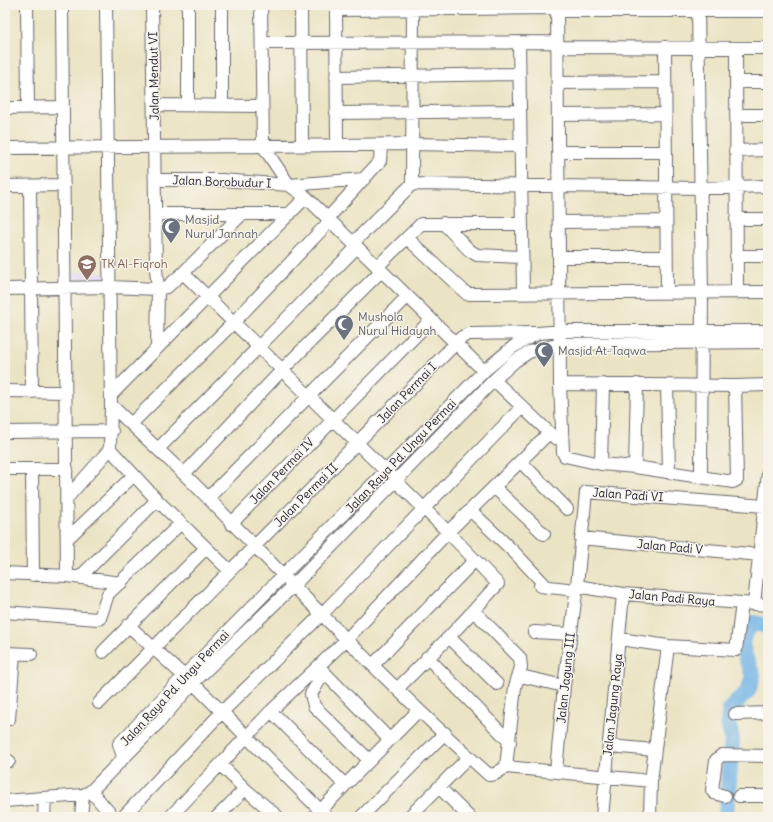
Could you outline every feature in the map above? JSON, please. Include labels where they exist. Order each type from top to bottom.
[{"type":"street","points":[[27,5],[28,108]]},
{"type":"street","points":[[62,5],[62,147],[64,185],[68,576]]},
{"type":"street","points":[[67,498],[110,449],[112,431],[106,5]]},
{"type":"street","name":"Jalan Mendut VI","points":[[152,5],[158,289],[157,348]]},
{"type":"street","points":[[188,5],[188,105]]},
{"type":"street","points":[[222,5],[222,106]]},
{"type":"street","points":[[261,5],[263,146],[289,185],[306,196],[407,297],[484,371]]},
{"type":"street","points":[[301,5],[302,145]]},
{"type":"street","points":[[337,145],[336,7],[698,9],[768,11]]},
{"type":"street","points":[[158,449],[412,184],[413,7]]},
{"type":"street","points":[[557,8],[560,384],[563,446],[565,456],[601,464],[635,467],[733,482],[737,480],[735,386]]},
{"type":"street","points":[[698,9],[702,292],[701,477]]},
{"type":"street","points":[[262,43],[519,42],[557,45],[768,48]]},
{"type":"street","points":[[519,42],[522,293]]},
{"type":"street","points":[[665,46],[667,293]]},
{"type":"street","points":[[736,48],[735,187],[737,292]]},
{"type":"street","points":[[336,77],[520,74]]},
{"type":"street","points":[[558,83],[665,82]]},
{"type":"street","points":[[736,82],[768,82]]},
{"type":"street","points":[[155,105],[262,106]]},
{"type":"street","points":[[5,108],[63,107]]},
{"type":"street","points":[[336,113],[520,111]]},
{"type":"street","points":[[558,115],[665,114]]},
{"type":"street","points":[[736,115],[768,115]]},
{"type":"street","points":[[5,148],[412,144],[521,146]]},
{"type":"street","points":[[131,424],[234,322],[329,220],[380,162],[381,145]]},
{"type":"street","points":[[736,151],[768,150]]},
{"type":"street","points":[[558,152],[666,152]]},
{"type":"street","name":"Jalan Borobudur I","points":[[155,180],[222,180],[289,185],[364,179]]},
{"type":"street","points":[[412,184],[521,187],[559,186],[666,188],[768,186]]},
{"type":"street","points":[[5,186],[64,185]]},
{"type":"street","points":[[30,186],[32,392]]},
{"type":"street","points":[[111,400],[157,348],[306,196]]},
{"type":"street","points":[[156,214],[290,214]]},
{"type":"street","points":[[5,289],[110,287],[158,289],[170,285],[242,214]]},
{"type":"street","points":[[736,219],[768,219]]},
{"type":"street","points":[[559,222],[666,221]]},
{"type":"street","points":[[443,223],[469,250],[477,255],[486,257],[521,257]]},
{"type":"street","points":[[184,474],[420,224],[522,224]]},
{"type":"street","points":[[407,238],[467,294],[768,292]]},
{"type":"street","points":[[736,256],[768,256]]},
{"type":"street","points":[[559,257],[666,257]]},
{"type":"street","points":[[183,273],[448,532],[498,585],[397,689]]},
{"type":"street","points":[[208,498],[308,395],[407,297]]},
{"type":"street","name":"Jalan Permai IV","points":[[231,524],[332,419],[431,320]]},
{"type":"street","name":"Jalan Raya Pd. Ungu Permai","points":[[189,680],[284,576],[386,471],[484,371],[513,347],[539,333],[560,331],[702,337],[768,342]]},
{"type":"street","name":"Jalan Raya Pd. Ungu Permai","points":[[88,793],[124,757],[119,744],[293,586],[394,480],[515,361],[529,352],[560,344],[702,337],[768,331]]},
{"type":"street","name":"Jalan Permai I","points":[[357,444],[462,337],[469,334],[539,333]]},
{"type":"street","points":[[494,380],[563,446]]},
{"type":"street","points":[[560,384],[768,385]]},
{"type":"street","points":[[601,464],[603,384]]},
{"type":"street","points":[[635,467],[637,384]]},
{"type":"street","points":[[667,385],[669,472]]},
{"type":"street","points":[[5,391],[66,392]]},
{"type":"street","points":[[111,400],[131,424],[184,474],[231,524],[397,689],[490,775],[495,774],[506,767],[651,780]]},
{"type":"street","points":[[122,817],[222,712],[322,614],[522,407]]},
{"type":"street","points":[[5,432],[112,431]]},
{"type":"street","points":[[170,817],[248,738],[271,711],[321,669],[347,639],[448,532],[549,433]]},
{"type":"street","name":"Jalan Permai II","points":[[99,703],[229,570],[255,547],[357,444]]},
{"type":"street","points":[[110,449],[133,476],[229,570]]},
{"type":"street","points":[[521,462],[568,509]]},
{"type":"street","points":[[5,469],[67,469]]},
{"type":"street","points":[[32,469],[33,575]]},
{"type":"street","points":[[620,639],[668,646],[735,651],[760,555],[768,473]]},
{"type":"street","points":[[68,539],[133,476]]},
{"type":"street","points":[[494,487],[544,534]]},
{"type":"street","name":"Jalan Padi VI","points":[[577,588],[585,494],[589,491],[764,506]]},
{"type":"street","points":[[80,577],[157,500]]},
{"type":"street","name":"Jalan Padi Raya","points":[[470,510],[515,553],[542,586],[768,605]]},
{"type":"street","points":[[5,612],[100,618],[108,594],[121,583],[180,523]]},
{"type":"street","name":"Jalan Padi V","points":[[581,538],[760,555]]},
{"type":"street","points":[[103,652],[128,625],[206,548]]},
{"type":"street","points":[[373,665],[475,560]]},
{"type":"street","points":[[5,573],[80,577],[121,583]]},
{"type":"street","name":"Jalan Jagung III","points":[[556,771],[564,686],[577,588]]},
{"type":"street","name":"Jalan Jagung Raya","points":[[602,817],[624,594]]},
{"type":"street","points":[[473,610],[520,658],[521,667],[515,687],[506,767]]},
{"type":"street","points":[[128,625],[222,712],[320,815],[345,785],[419,710]]},
{"type":"street","points":[[534,632],[571,634]]},
{"type":"street","points":[[449,637],[497,684]]},
{"type":"street","points":[[650,817],[651,780],[668,646]]},
{"type":"street","points":[[5,719],[9,719],[9,654],[30,654]]},
{"type":"street","points":[[427,657],[510,742]]},
{"type":"street","points":[[321,669],[389,739]]},
{"type":"street","points":[[321,669],[311,694],[314,706],[370,760]]},
{"type":"street","points":[[518,677],[525,677],[564,686]]},
{"type":"street","points":[[271,711],[345,785]]},
{"type":"street","points":[[735,714],[768,713]]},
{"type":"street","points":[[361,817],[445,733]]},
{"type":"street","points":[[609,746],[655,750]]},
{"type":"street","points":[[725,796],[714,794],[712,786],[716,760],[722,755],[768,756]]},
{"type":"street","points":[[416,815],[439,787],[469,757]]},
{"type":"street","points":[[221,765],[272,815]]},
{"type":"street","points":[[439,787],[469,817]]},
{"type":"street","points":[[217,817],[245,789]]},
{"type":"street","points":[[5,801],[88,793]]},
{"type":"street","points":[[80,817],[88,793]]},
{"type":"street","points":[[88,793],[113,817]]},
{"type":"street","points":[[739,796],[768,796]]},
{"type":"street","points":[[44,817],[45,798]]},
{"type":"shaded area","name":"TK Al-Fiqroh","points":[[60,271],[111,273],[110,289],[65,289]]},
{"type":"waterway","points":[[726,817],[732,738],[728,723],[730,709],[748,691],[753,676],[744,655],[742,642],[748,629],[755,623],[768,626]]},
{"type":"place","name":"Masjid Nurul Jannah","points":[[171,244]]},
{"type":"place","name":"TK Al-Fiqroh","points":[[87,281]]},
{"type":"place","name":"Mushola Nurul Hidayah","points":[[344,341]]},
{"type":"place","name":"Masjid At-Taqwa","points":[[544,368]]}]
